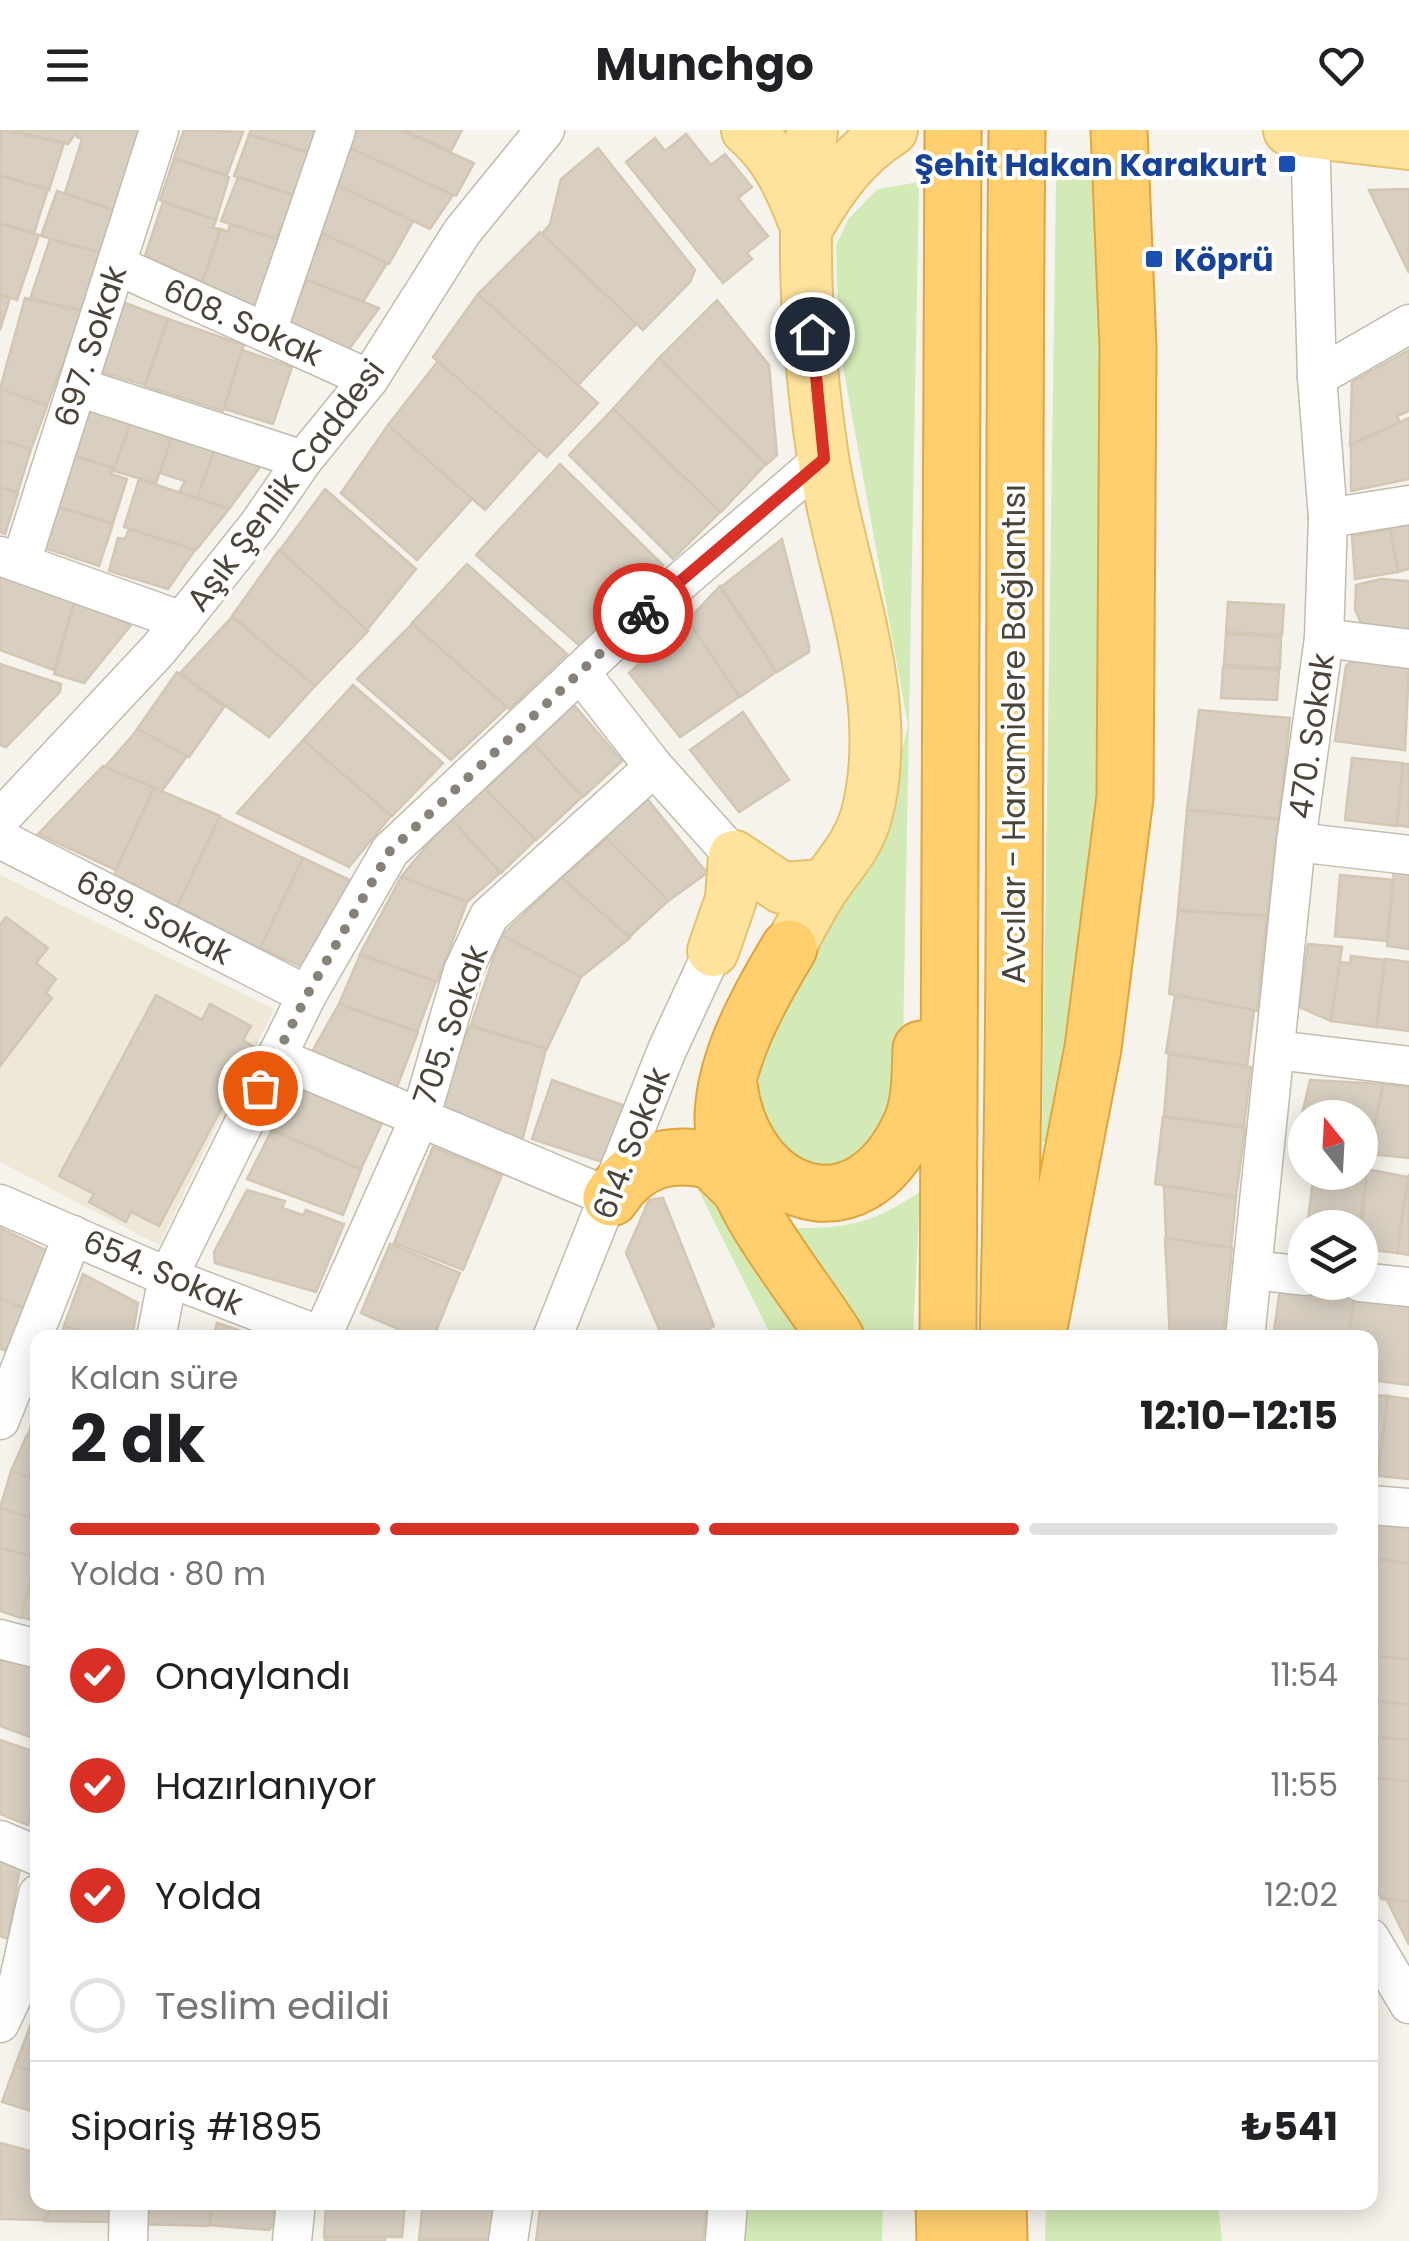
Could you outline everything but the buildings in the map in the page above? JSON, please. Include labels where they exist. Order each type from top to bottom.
[{"type":"highway","name":"Avcılar - Haramidere Bağlantısı","points":[[948,1330],[953,130]]},
{"type":"highway","name":"Avcılar - Haramidere Bağlantısı","points":[[1008,1330],[1016,831],[1012,638],[1017,130]]},
{"type":"highway","points":[[1039,1330],[1093,1048],[1125,796],[1128,366],[1118,130]]},
{"type":"highway","points":[[729,1085],[733,1116],[750,1147],[764,1170],[786,1185],[810,1192],[839,1191],[868,1178],[895,1154],[912,1122],[928,964],[951,877]]},
{"type":"highway","points":[[789,948],[765,988],[729,1085],[724,1142],[744,1194],[831,1330]]},
{"type":"highway","points":[[610,1198],[626,1175],[668,1156],[712,1161],[744,1194]]},
{"type":"highway","points":[[944,2210],[945,2241]]},
{"type":"highway","points":[[998,2210],[999,2241]]},
{"type":"main road","points":[[747,130],[762,143],[789,184],[807,228]]},
{"type":"main road","points":[[713,951],[854,850],[876,766],[873,709],[824,459],[813,369],[807,228],[812,130]]},
{"type":"main road","points":[[807,228],[835,180],[872,142],[892,130]]},
{"type":"main road","points":[[1299,131],[1394,136]]},
{"type":"main road","points":[[713,951],[732,900],[734,856],[803,886]]},
{"type":"main road","points":[[789,948],[803,886]]},
{"type":"street","name":"697. Sokak","points":[[10,559],[78,387],[159,130]]},
{"type":"street","points":[[267,331],[336,130]]},
{"type":"street","name":"Aşık Şenlik Caddesi","points":[[0,819],[16,780],[182,621],[259,524],[303,460],[369,379],[462,232],[545,130]]},
{"type":"street","name":"470. Sokak","points":[[1246,1330],[1296,842],[1324,638],[1328,518],[1299,131]]},
{"type":"street","name":"608. Sokak","points":[[116,265],[369,379]]},
{"type":"street","points":[[1317,377],[1409,324]]},
{"type":"street","points":[[78,387],[303,460]]},
{"type":"street","points":[[158,1330],[168,1277],[307,995],[390,851],[580,672],[824,459]]},
{"type":"street","points":[[1328,518],[1409,505]]},
{"type":"street","points":[[10,559],[182,621]]},
{"type":"street","points":[[1324,638],[1409,649]]},
{"type":"street","points":[[580,672],[654,767],[734,856]]},
{"type":"street","name":"705. Sokak","points":[[326,1330],[421,1114],[464,971],[490,916],[654,767]]},
{"type":"street","name":"689. Sokak","points":[[0,839],[307,995]]},
{"type":"street","points":[[1296,842],[1409,855]]},
{"type":"street","name":"614. Sokak","points":[[555,1330],[667,1050],[713,951]]},
{"type":"street","points":[[1276,1050],[1409,1066]]},
{"type":"street","points":[[276,1057],[421,1114],[610,1198]]},
{"type":"street","name":"654. Sokak","points":[[0,1204],[168,1277],[305,1330]]},
{"type":"street","points":[[36,1330],[73,1235]]},
{"type":"street","points":[[1253,1270],[1288,1274]]},
{"type":"street","points":[[1378,1284],[1409,1287]]},
{"type":"street","points":[[0,1420],[30,1344]]},
{"type":"street","points":[[1378,1506],[1409,1508]]},
{"type":"street","points":[[0,1638],[30,1647]]},
{"type":"street","points":[[0,1840],[30,1853]]},
{"type":"street","points":[[0,2023],[30,1949]]},
{"type":"street","points":[[1378,1952],[1409,2004]]},
{"type":"street","points":[[128,2241],[129,2210]]},
{"type":"street","points":[[292,2241],[295,2210]]},
{"type":"street","points":[[508,2241],[513,2210]]},
{"type":"street","points":[[725,2241],[727,2210]]},
{"type":"shaded area","points":[[0,875],[274,1009],[159,1245],[0,1162]]},
{"type":"green space","points":[[1077,167],[1090,169],[1095,212],[1106,218],[1103,765],[1086,944],[1049,1144],[1042,1142],[1056,181]]},
{"type":"green space","points":[[919,182],[902,1098],[878,1136],[858,1157],[832,1164],[786,1162],[761,1114],[758,1072],[781,1006],[863,872],[889,808],[908,725],[839,344],[836,245],[849,218],[878,189]]},
{"type":"green space","points":[[694,1181],[720,1192],[804,1330],[768,1330]]},
{"type":"green space","points":[[920,1192],[913,1330],[853,1330],[785,1228],[856,1223],[886,1212]]},
{"type":"green space","points":[[742,2210],[883,2210],[882,2241],[738,2241]]},
{"type":"green space","points":[[1046,2210],[1219,2210],[1222,2241],[1045,2241]]},
{"type":"way so far","points":[[260,1088],[307,995],[390,851],[643,613]]},
{"type":"place","name":"Şehit Hakan Karakurt","points":[[1287,164]]},
{"type":"place","name":"Köprü","points":[[1154,259]]},
{"type":"route","points":[[643,613],[824,459],[812,334]]}]
